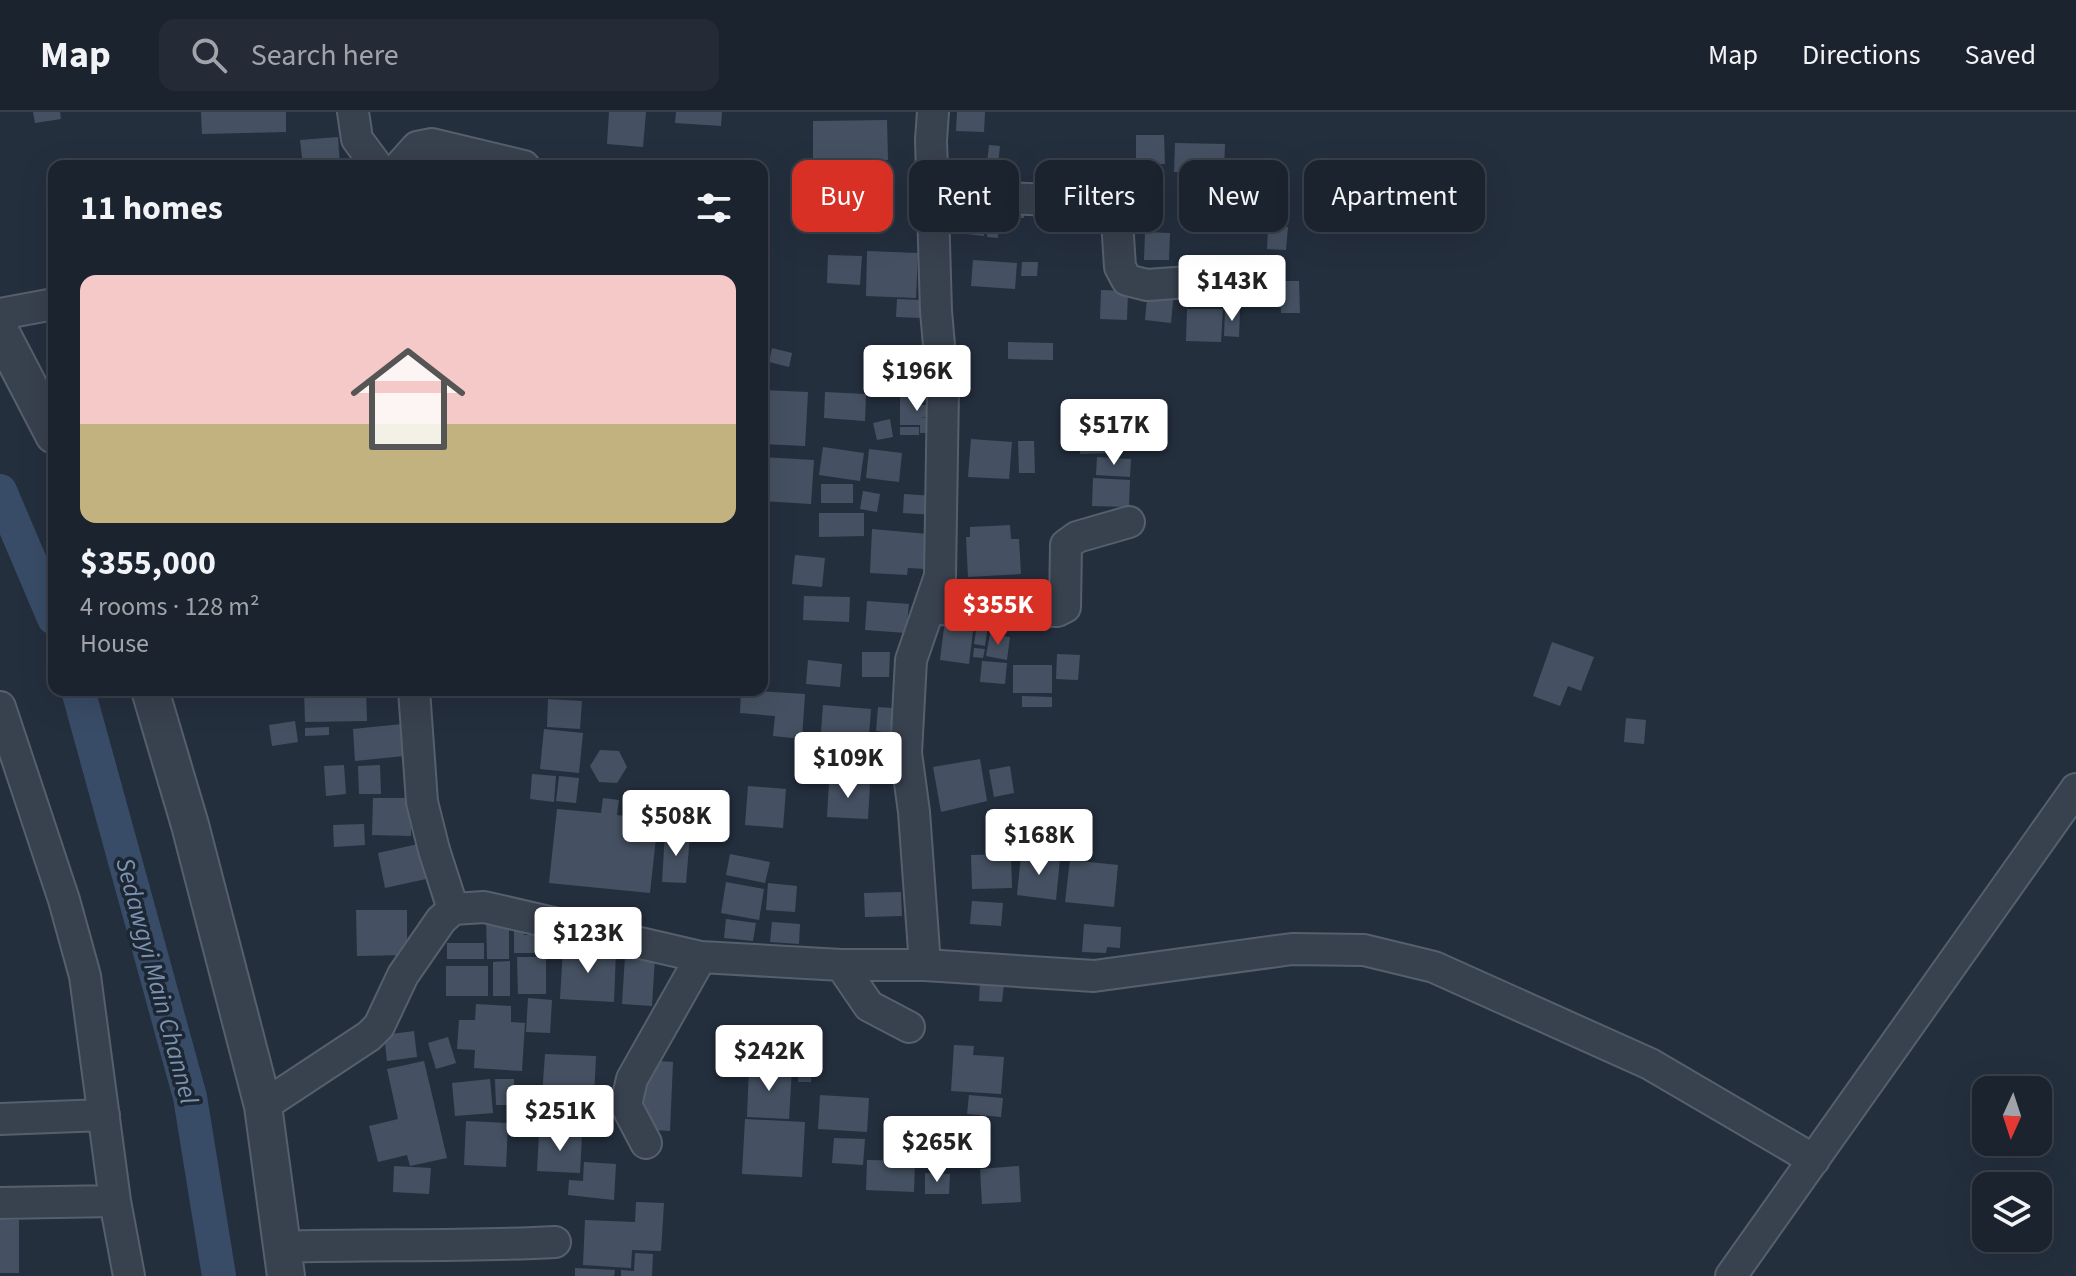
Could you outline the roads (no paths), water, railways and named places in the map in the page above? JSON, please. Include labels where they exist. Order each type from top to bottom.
[{"type":"street","points":[[353,112],[357,139],[373,160]]},
{"type":"street","points":[[933,112],[933,160]]},
{"type":"street","points":[[405,160],[417,147],[432,144],[499,160]]},
{"type":"street","points":[[1019,199],[1100,202],[1117,220],[1120,267],[1127,280],[1147,285],[1247,278]]},
{"type":"street","points":[[925,965],[914,812],[906,753],[911,660],[940,576],[943,391],[936,311],[934,232]]},
{"type":"street","points":[[0,314],[48,305]]},
{"type":"street","points":[[0,331],[48,423]]},
{"type":"street","points":[[929,609],[1057,611],[1065,607],[1066,545],[1077,537],[1129,522]]},
{"type":"street","points":[[152,696],[190,825],[263,1106],[284,1261],[379,1244],[478,1246],[555,1242]]},
{"type":"street","points":[[414,696],[422,802],[453,909]]},
{"type":"street","points":[[0,707],[64,900],[85,976],[115,1201],[129,1276]]},
{"type":"street","points":[[1731,1276],[2076,789]]},
{"type":"street","points":[[263,1106],[350,1051],[379,1026],[403,975],[427,936],[453,909],[484,907],[701,957],[841,965],[925,965],[1094,976],[1292,949],[1364,950],[1434,967],[1650,1064],[1814,1160]]},
{"type":"street","points":[[646,1143],[626,1105],[632,1079],[701,957]]},
{"type":"street","points":[[841,965],[869,1006],[909,1027]]},
{"type":"street","points":[[0,1119],[104,1115]]},
{"type":"street","points":[[0,1203],[115,1201]]},
{"type":"waterway","name":"Sedawgyi Main Channel","points":[[0,491],[48,604]]},
{"type":"waterway","name":"Sedawgyi Main Channel","points":[[80,696],[190,1097],[219,1276]]}]
